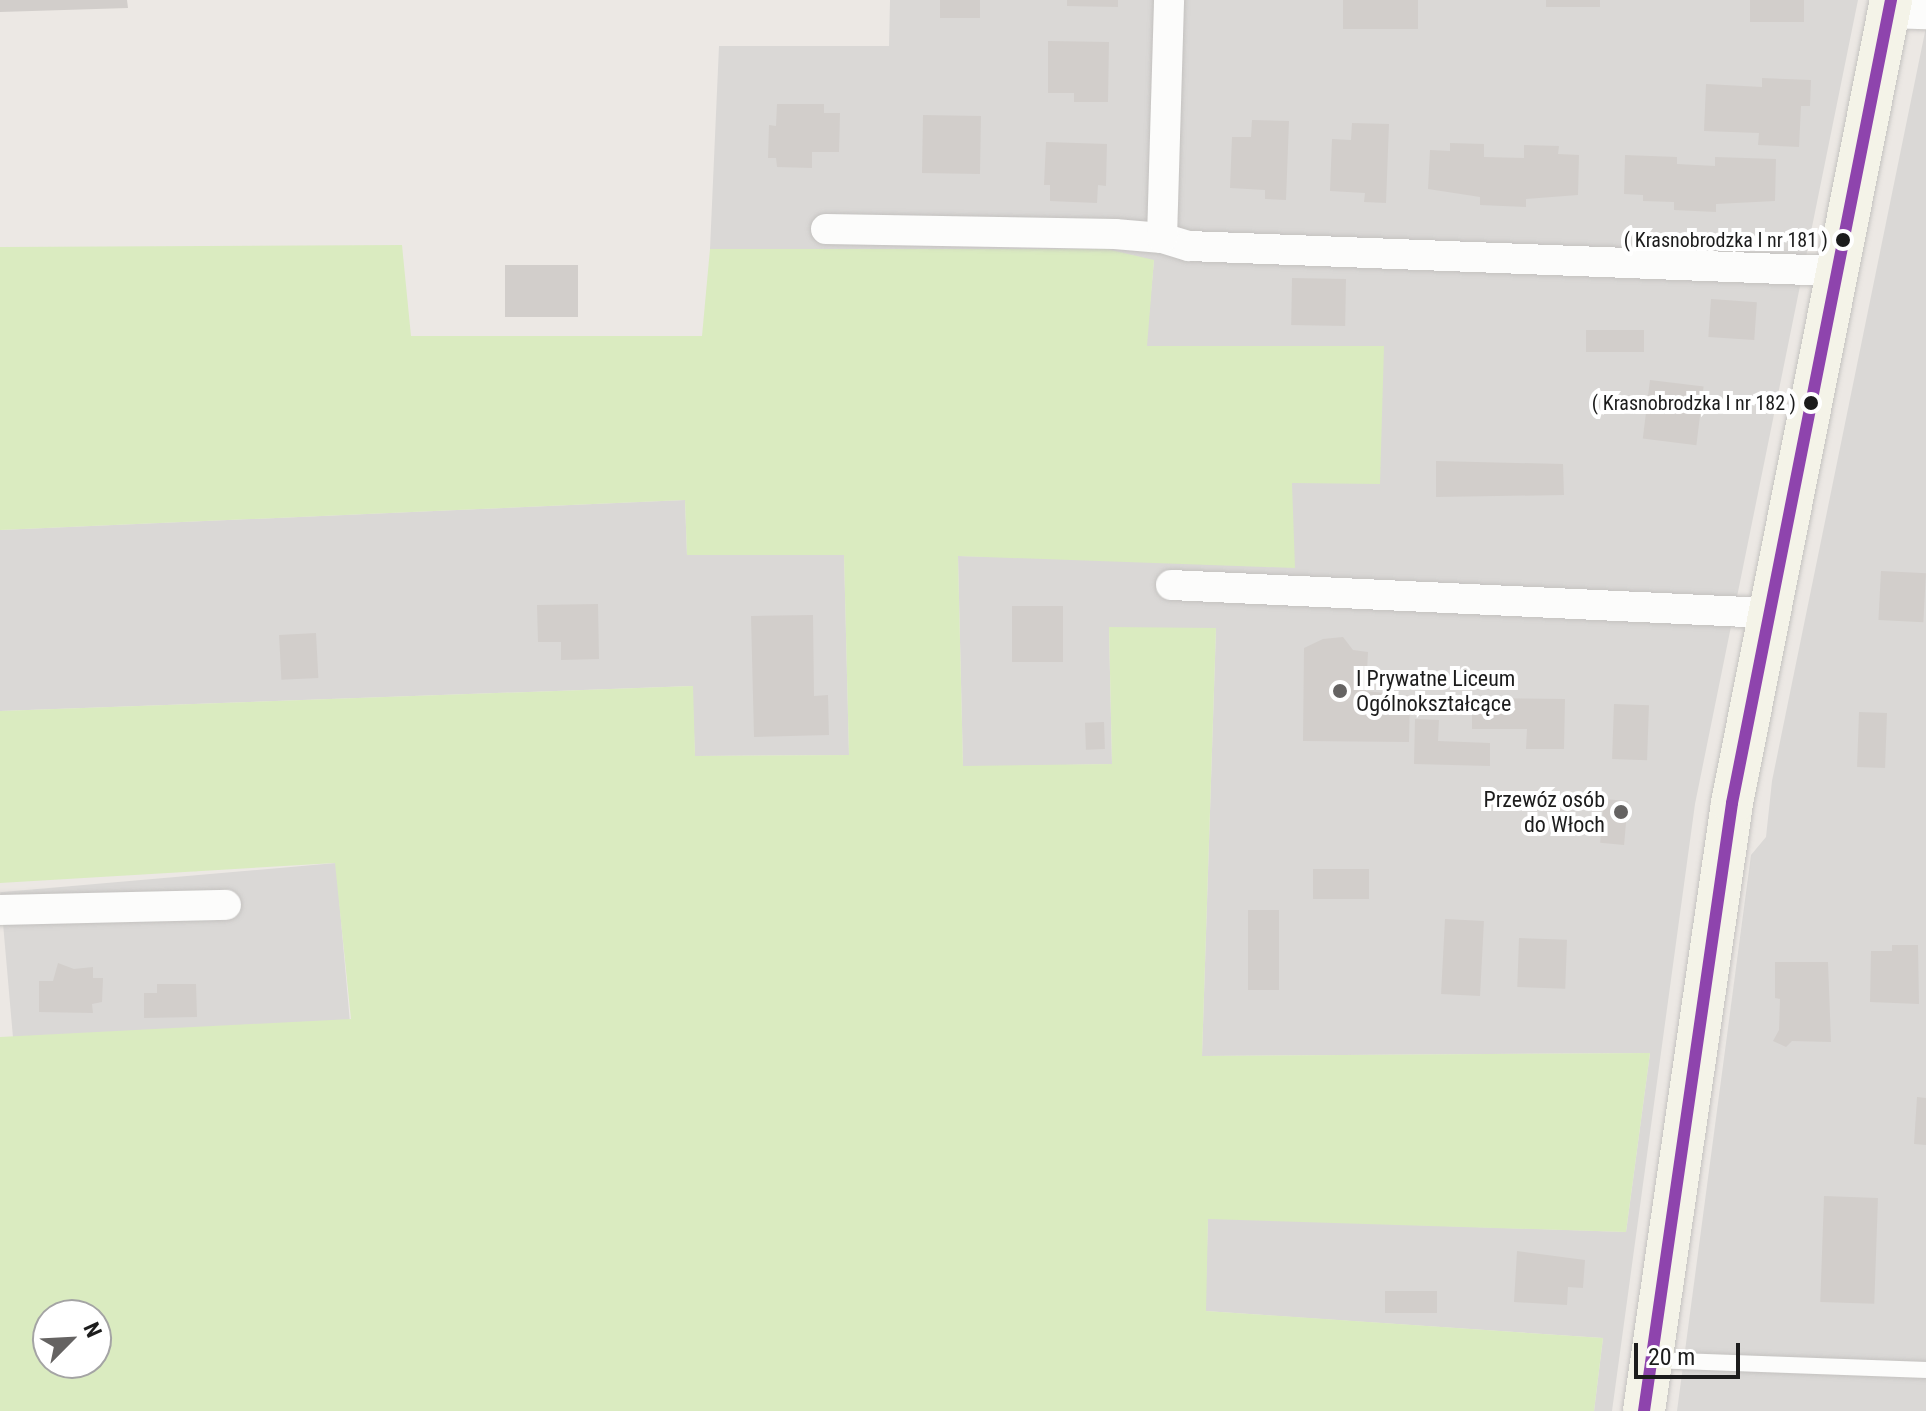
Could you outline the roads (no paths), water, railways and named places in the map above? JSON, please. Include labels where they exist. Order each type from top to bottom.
[{"type":"street","points":[[1162,238],[1169,0]]},
{"type":"street","points":[[1644,1411],[1732,803],[1835,271],[1901,9]]},
{"type":"street","points":[[826,229],[1162,238],[1189,246],[1835,271]]},
{"type":"street","points":[[1171,585],[1768,613]]},
{"type":"street","points":[[0,910],[226,905]]},
{"type":"lane","points":[[1651,1360],[1926,1370]]},
{"type":"place","name":"( Krasnobrodzka I nr 181 )","points":[[1843,240]]},
{"type":"place","name":"( Krasnobrodzka I nr 182 )","points":[[1811,403]]},
{"type":"place","name":"I Prywatne Liceum Ogólnokształcące","points":[[1340,691]]},
{"type":"place","name":"Przewóz osób do Włoch","points":[[1621,812]]}]
